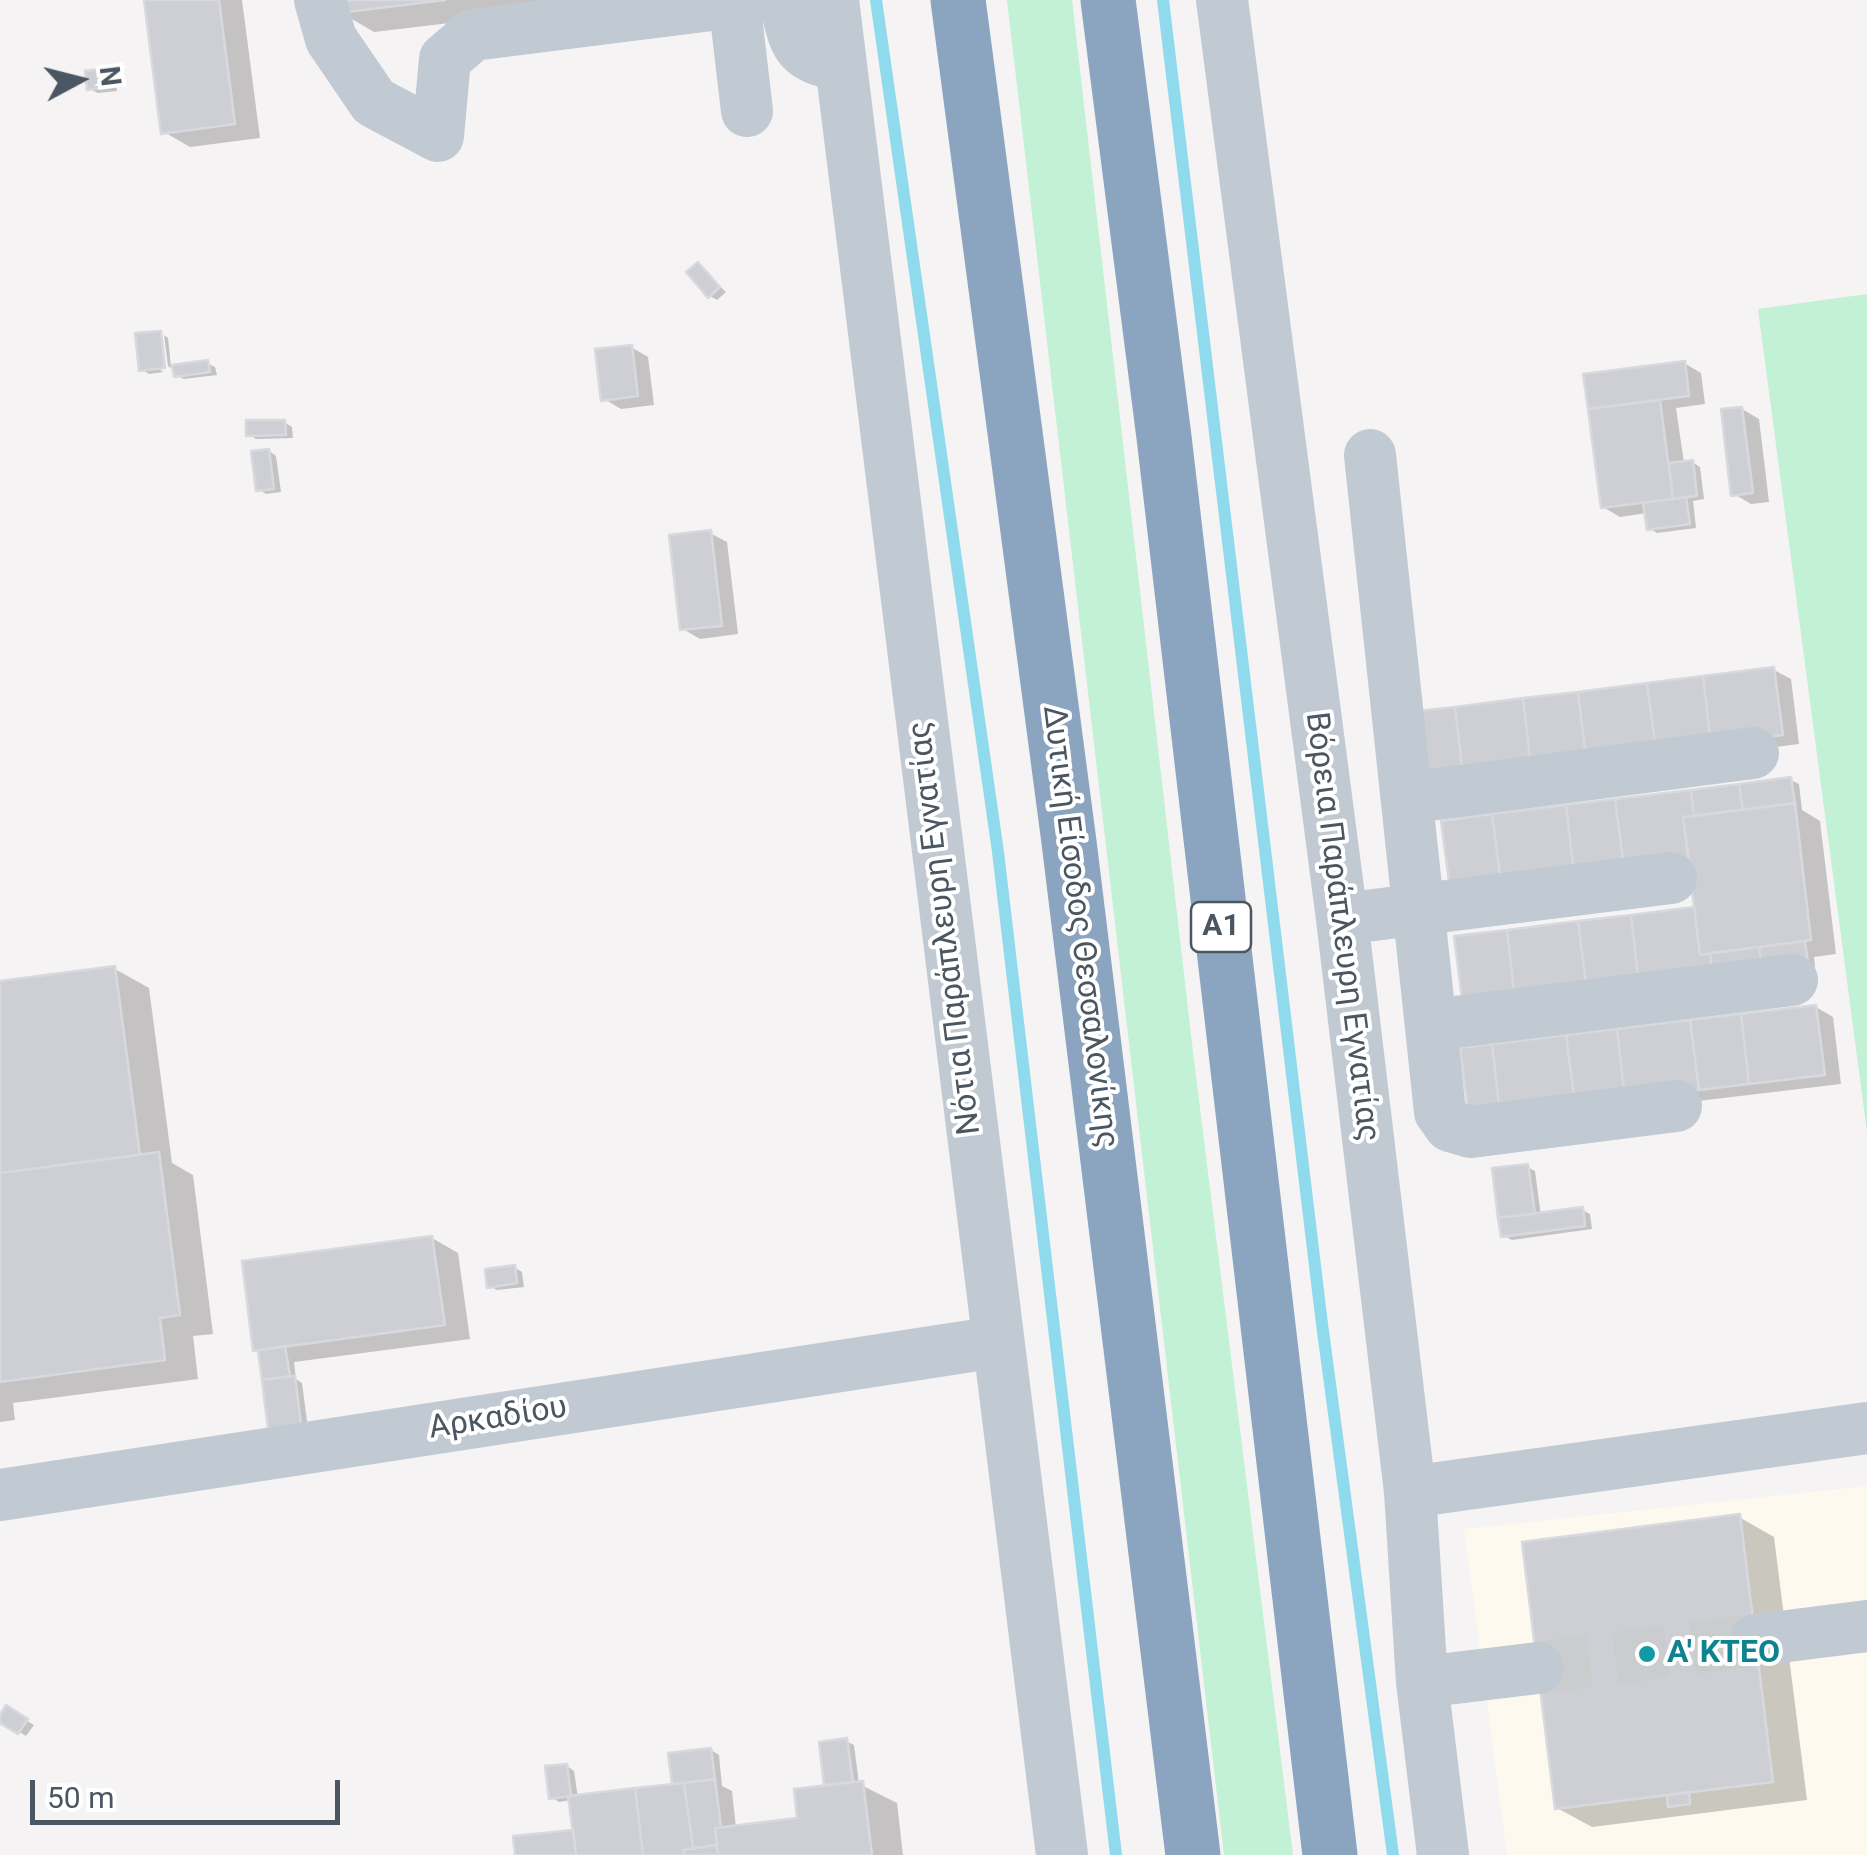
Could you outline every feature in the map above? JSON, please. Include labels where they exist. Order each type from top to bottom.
[{"type":"highway","name":"Δυτική Είσοδος Θεσσαλονίκης","points":[[958,0],[1069,842],[1193,1855]]},
{"type":"highway","name":"Α1","points":[[1108,0],[1164,437],[1330,1855]]},
{"type":"street","points":[[320,0],[331,39],[374,102],[438,136],[444,60],[474,35],[751,1],[812,60],[841,64]]},
{"type":"street","name":"Νότια Παράπλευρη Εγνατίας","points":[[833,0],[1062,1855]]},
{"type":"street","points":[[747,111],[751,1]]},
{"type":"street","name":"Βόρεια Παράπλευρη Εγνατίας","points":[[1225,3],[1342,920],[1410,1492],[1422,1682],[1443,1855]]},
{"type":"street","points":[[1370,455],[1440,1112],[1450,1126],[1471,1132],[1676,1106]]},
{"type":"street","points":[[1408,798],[1753,754]]},
{"type":"street","points":[[1342,920],[1671,878]]},
{"type":"street","points":[[1431,1025],[1792,980]]},
{"type":"street","name":"Αρκαδίου","points":[[0,1496],[997,1342]]},
{"type":"street","points":[[1410,1492],[1867,1428]]},
{"type":"street","points":[[1756,1640],[1867,1626]]},
{"type":"street","points":[[1422,1682],[1538,1668]]},
{"type":"shaded area","points":[[1867,1486],[1867,1855],[1507,1855],[1464,1529]]},
{"type":"green space","points":[[1007,0],[1072,0],[1193,1052],[1293,1855],[1224,1855]]},
{"type":"green space","points":[[1867,294],[1867,1132],[1758,309]]},
{"type":"building","points":[[144,0],[219,0],[235,124],[161,134]]},
{"type":"building","points":[[336,0],[445,0],[338,13]]},
{"type":"building","points":[[108,68],[111,87],[87,90],[85,71]]},
{"type":"building","points":[[698,262],[720,287],[708,298],[686,272]]},
{"type":"building","points":[[161,331],[165,368],[139,371],[135,333]]},
{"type":"building","points":[[632,345],[638,396],[601,401],[595,349]]},
{"type":"building","points":[[208,360],[210,372],[174,377],[172,365]]},
{"type":"building","points":[[1685,361],[1689,396],[1588,409],[1583,374]]},
{"type":"building","points":[[1660,400],[1673,499],[1601,508],[1588,409]]},
{"type":"building","points":[[1742,407],[1753,493],[1731,496],[1721,409]]},
{"type":"building","points":[[246,420],[285,420],[286,435],[246,436]]},
{"type":"building","points":[[269,449],[274,489],[256,491],[251,451]]},
{"type":"building","points":[[1693,460],[1697,496],[1673,499],[1669,463]]},
{"type":"building","points":[[1686,497],[1690,524],[1647,530],[1643,503]]},
{"type":"building","points":[[711,530],[722,626],[680,630],[669,535]]},
{"type":"building","points":[[1774,667],[1783,735],[1711,744],[1703,676]]},
{"type":"building","points":[[1703,676],[1711,744],[1656,751],[1647,683]]},
{"type":"building","points":[[1647,683],[1656,751],[1586,759],[1578,692]]},
{"type":"building","points":[[1578,692],[1586,759],[1531,766],[1523,698]]},
{"type":"building","points":[[1523,698],[1531,766],[1463,775],[1455,707]]},
{"type":"building","points":[[1455,707],[1463,775],[1427,779],[1418,711]]},
{"type":"building","points":[[1791,777],[1795,803],[1743,810],[1739,784]]},
{"type":"building","points":[[1739,784],[1743,810],[1694,816],[1691,790]]},
{"type":"building","points":[[1691,790],[1694,816],[1683,817],[1689,860],[1624,868],[1615,799]]},
{"type":"building","points":[[1615,799],[1624,868],[1574,874],[1566,805]]},
{"type":"building","points":[[1795,803],[1811,940],[1700,955],[1683,817]]},
{"type":"building","points":[[1566,805],[1574,874],[1501,883],[1492,814]]},
{"type":"building","points":[[1492,814],[1501,883],[1450,889],[1441,821]]},
{"type":"building","points":[[1694,907],[1700,955],[1710,953],[1712,976],[1639,985],[1631,915]]},
{"type":"building","points":[[1631,915],[1639,985],[1587,991],[1578,921]]},
{"type":"building","points":[[1578,921],[1587,991],[1515,1000],[1507,930]]},
{"type":"building","points":[[1507,930],[1515,1000],[1463,1006],[1454,936]]},
{"type":"building","points":[[1805,941],[1808,963],[1762,970],[1759,947]]},
{"type":"building","points":[[1759,947],[1762,970],[1712,976],[1710,953]]},
{"type":"building","points":[[115,966],[140,1155],[0,1173],[0,981]]},
{"type":"building","points":[[1816,1005],[1825,1075],[1749,1084],[1741,1014]]},
{"type":"building","points":[[1741,1014],[1749,1084],[1699,1090],[1690,1020]]},
{"type":"building","points":[[1690,1020],[1699,1090],[1625,1099],[1617,1029]]},
{"type":"building","points":[[1617,1029],[1625,1099],[1575,1105],[1566,1035]]},
{"type":"building","points":[[1566,1035],[1575,1105],[1500,1114],[1492,1044]]},
{"type":"building","points":[[1492,1044],[1500,1114],[1469,1118],[1460,1048]]},
{"type":"building","points":[[159,1152],[180,1315],[160,1318],[165,1360],[0,1382],[0,1173]]},
{"type":"building","points":[[1528,1164],[1535,1214],[1498,1218],[1492,1168]]},
{"type":"building","points":[[1583,1207],[1585,1226],[1501,1237],[1498,1218]]},
{"type":"building","points":[[432,1236],[445,1325],[253,1351],[242,1261]]},
{"type":"building","points":[[515,1265],[517,1283],[487,1288],[485,1269]]},
{"type":"building","points":[[285,1346],[290,1376],[262,1380],[258,1350]]},
{"type":"building","points":[[295,1376],[302,1433],[269,1437],[262,1380]]},
{"type":"building","name":"Α' ΚΤΕΟ","points":[[1740,1514],[1773,1782],[1555,1809],[1522,1542]]},
{"type":"building","points":[[6,1705],[28,1719],[18,1734],[0,1723]]},
{"type":"building","points":[[847,1738],[853,1782],[824,1785],[819,1742]]},
{"type":"building","points":[[711,1748],[715,1779],[672,1784],[668,1753]]},
{"type":"building","points":[[567,1764],[571,1796],[549,1799],[545,1766]]},
{"type":"building","points":[[715,1779],[721,1827],[715,1828],[717,1845],[693,1848],[684,1783]]},
{"type":"building","points":[[863,1781],[872,1855],[718,1855],[715,1828],[797,1818],[794,1789]]},
{"type":"building","points":[[684,1783],[693,1848],[684,1850],[684,1855],[643,1855],[635,1788]]},
{"type":"building","points":[[635,1788],[643,1855],[576,1855],[568,1796]]},
{"type":"building","points":[[1689,1792],[1690,1804],[1668,1807],[1667,1795]]},
{"type":"building","points":[[573,1830],[576,1855],[515,1855],[513,1836]]},
{"type":"building","points":[[717,1845],[718,1855],[684,1855],[684,1850]]},
{"type":"waterway","points":[[876,0],[998,852],[1116,1855]]},
{"type":"waterway","points":[[1163,0],[1322,1324],[1393,1855]]},
{"type":"tunnel","points":[[1538,1668],[1756,1640]]},
{"type":"place","name":"Α' ΚΤΕΟ","points":[[1647,1654]]}]
